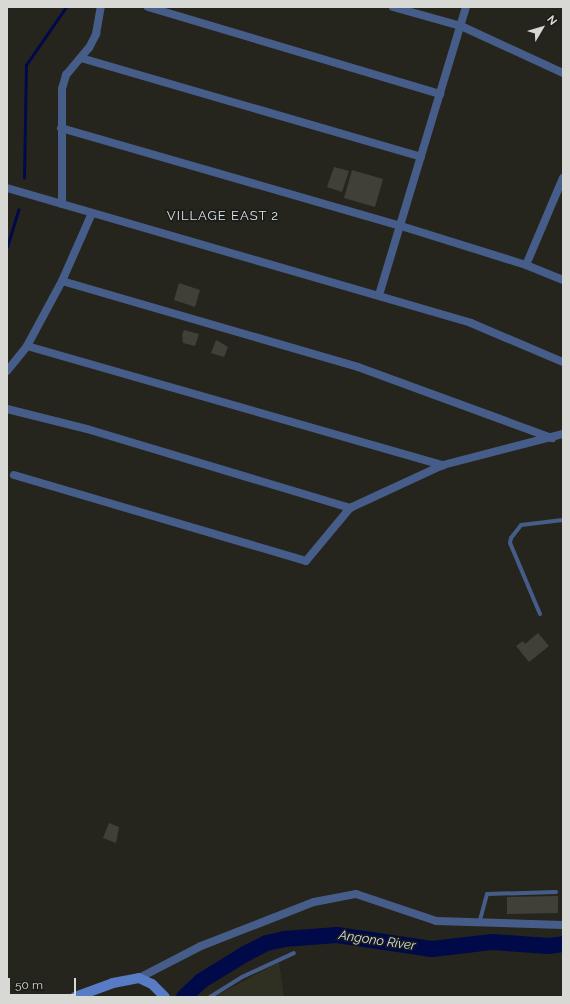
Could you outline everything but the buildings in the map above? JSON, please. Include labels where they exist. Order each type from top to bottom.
[{"type":"main road","points":[[75,997],[113,983],[139,978],[152,984],[164,996]]},
{"type":"street","points":[[62,204],[62,89],[66,75],[81,58],[96,34],[101,7]]},
{"type":"street","points":[[148,7],[440,94]]},
{"type":"street","points":[[393,7],[461,26],[563,73]]},
{"type":"street","points":[[379,295],[466,7]]},
{"type":"street","points":[[81,58],[421,157]]},
{"type":"street","points":[[61,128],[400,226],[526,265],[563,280]]},
{"type":"street","points":[[526,265],[563,178]]},
{"type":"street","points":[[7,188],[471,323],[563,362]]},
{"type":"street","points":[[7,371],[27,346],[62,281],[92,213]]},
{"type":"street","points":[[62,281],[358,367],[552,438]]},
{"type":"street","points":[[27,346],[443,465]]},
{"type":"street","points":[[7,409],[87,429],[350,508]]},
{"type":"street","points":[[14,475],[306,561],[350,508],[443,465],[563,434]]},
{"type":"street","points":[[139,978],[200,946],[314,902],[356,894],[436,921],[480,920],[563,925]]},
{"type":"lane","points":[[540,614],[510,543],[511,538],[521,526],[563,520]]},
{"type":"lane","points":[[480,920],[487,894],[556,892]]},
{"type":"lane","points":[[210,997],[242,976],[294,953]]},
{"type":"shaded area","points":[[279,962],[284,997],[216,997],[220,994]]},
{"type":"waterway","points":[[24,178],[26,65],[66,7]]},
{"type":"waterway","points":[[7,247],[18,210]]},
{"type":"waterway","name":"Angono River","points":[[184,997],[201,981],[245,954],[267,943],[284,939],[337,935],[432,949],[492,942],[549,946],[563,944]]},
{"type":"district","name":"VILLAGE EAST 2","points":[[223,216]]}]
